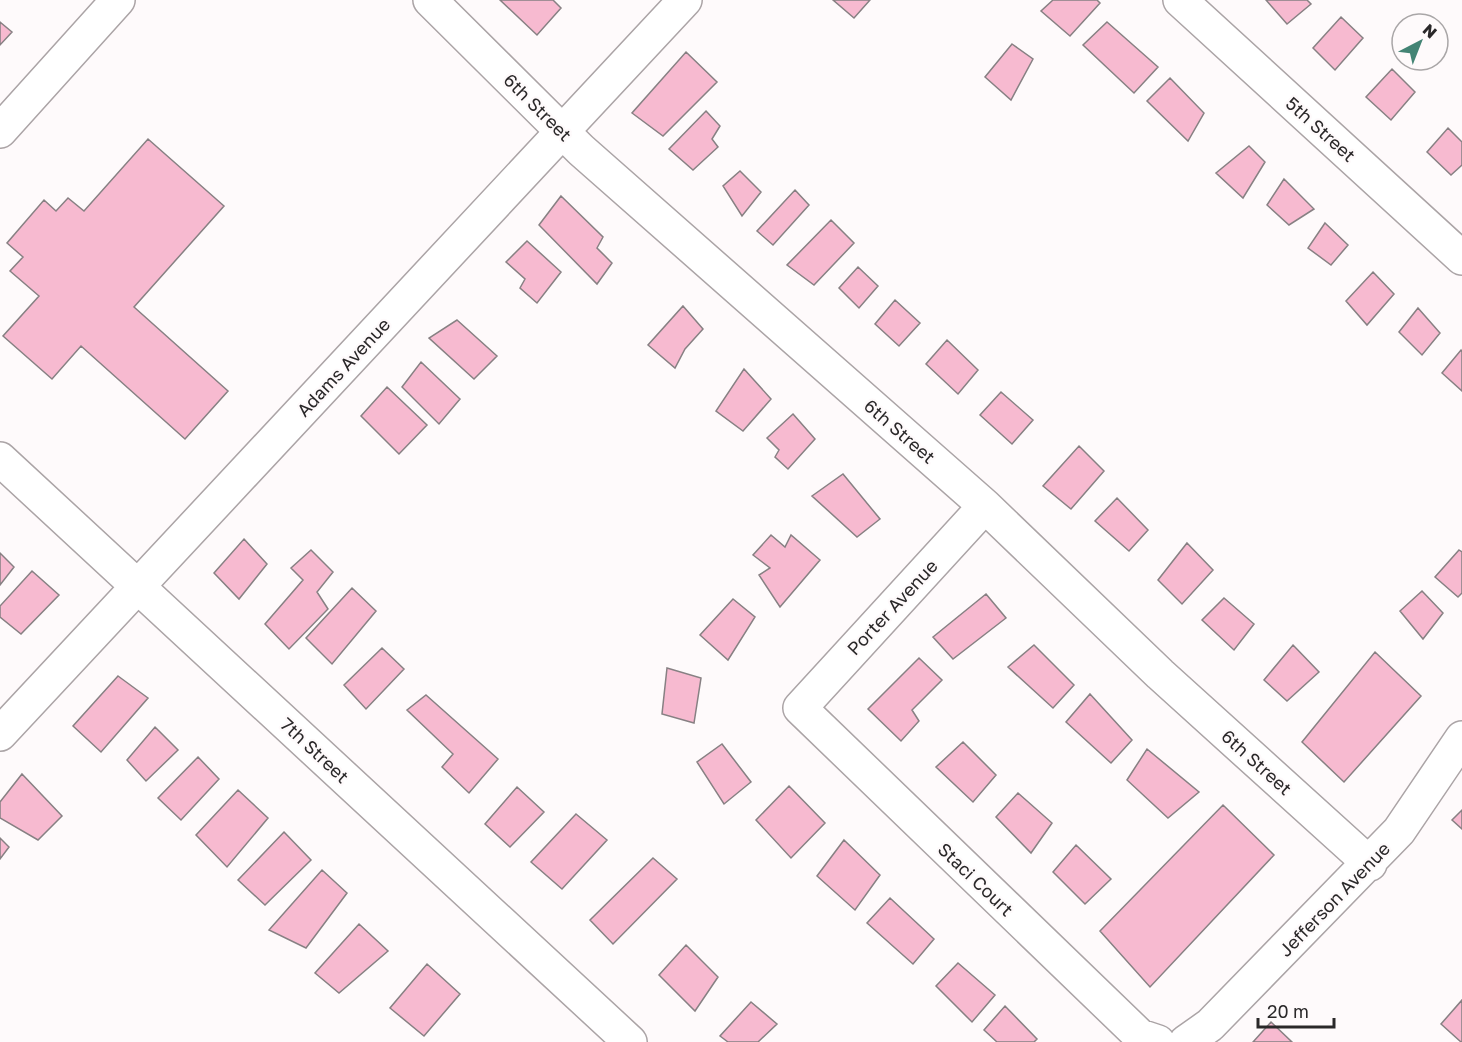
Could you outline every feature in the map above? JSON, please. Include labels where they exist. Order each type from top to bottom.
[{"type":"street","points":[[0,131],[118,0]]},
{"type":"street","name":"6th Street","points":[[430,0],[563,131],[985,506],[1160,674],[1370,864]]},
{"type":"street","name":"Adams Avenue","points":[[0,734],[685,0]]},
{"type":"street","name":"5th Street","points":[[1180,0],[1462,258]]},
{"type":"street","name":"7th Street","points":[[0,459],[630,1042]]},
{"type":"street","name":"Porter Avenue","points":[[800,708],[985,506]]},
{"type":"street","name":"Staci Court","points":[[800,708],[1140,1036],[1158,1042]]},
{"type":"street","name":"Jefferson Avenue","points":[[1186,1042],[1210,1025],[1370,864],[1399,831],[1462,738]]},
{"type":"building","points":[[500,0],[553,0],[561,8],[537,35]]},
{"type":"building","points":[[833,0],[870,0],[854,18]]},
{"type":"building","points":[[1053,0],[1097,0],[1100,3],[1070,36],[1041,11]]},
{"type":"building","points":[[1266,0],[1307,0],[1311,4],[1287,24]]},
{"type":"building","points":[[1341,17],[1363,38],[1335,70],[1313,48]]},
{"type":"building","points":[[0,22],[12,32],[0,45]]},
{"type":"building","points":[[1107,22],[1158,67],[1134,93],[1083,45]]},
{"type":"building","points":[[1012,44],[1033,59],[1011,100],[985,77]]},
{"type":"building","points":[[686,52],[717,82],[663,136],[632,113]]},
{"type":"building","points":[[1390,71],[1395,72],[1415,92],[1391,120],[1366,97]]},
{"type":"building","points":[[1170,78],[1204,113],[1188,141],[1147,101]]},
{"type":"building","points":[[706,111],[720,126],[712,139],[718,147],[693,170],[669,149]]},
{"type":"building","points":[[1448,128],[1462,142],[1462,165],[1451,175],[1427,152]]},
{"type":"building","points":[[148,139],[224,206],[134,307],[228,391],[185,439],[81,346],[52,379],[3,336],[39,296],[10,271],[23,257],[7,243],[44,200],[56,211],[68,198],[84,211]]},
{"type":"building","points":[[1249,146],[1265,162],[1243,198],[1216,173]]},
{"type":"building","points":[[740,171],[761,192],[742,216],[723,186]]},
{"type":"building","points":[[1284,179],[1314,209],[1289,225],[1267,205]]},
{"type":"building","points":[[795,190],[809,205],[773,245],[757,231]]},
{"type":"building","points":[[561,196],[603,237],[597,248],[612,263],[597,284],[539,225]]},
{"type":"building","points":[[831,220],[854,243],[814,285],[787,265]]},
{"type":"building","points":[[1325,223],[1348,245],[1331,265],[1308,248]]},
{"type":"building","points":[[527,241],[561,272],[537,303],[520,288],[525,279],[506,262]]},
{"type":"building","points":[[858,267],[878,286],[859,308],[839,288]]},
{"type":"building","points":[[1373,272],[1394,294],[1367,325],[1346,301]]},
{"type":"building","points":[[895,300],[920,323],[899,346],[875,324]]},
{"type":"building","points":[[683,306],[703,329],[685,349],[675,368],[648,345]]},
{"type":"building","points":[[1418,308],[1440,333],[1422,355],[1399,332]]},
{"type":"building","points":[[457,320],[497,356],[474,379],[429,338]]},
{"type":"building","points":[[947,340],[978,370],[958,394],[926,364]]},
{"type":"building","points":[[1461,350],[1462,352],[1462,391],[1442,373]]},
{"type":"building","points":[[421,362],[460,399],[439,424],[402,387]]},
{"type":"building","points":[[744,369],[771,399],[743,431],[716,411]]},
{"type":"building","points":[[387,387],[427,425],[399,454],[361,416]]},
{"type":"building","points":[[1001,392],[1033,420],[1012,444],[980,415]]},
{"type":"building","points":[[793,414],[815,439],[788,469],[775,457],[779,450],[767,438]]},
{"type":"building","points":[[1079,446],[1104,471],[1071,509],[1043,486]]},
{"type":"building","points":[[843,474],[880,519],[857,537],[812,496]]},
{"type":"building","points":[[1117,498],[1148,530],[1129,551],[1095,521]]},
{"type":"building","points":[[771,535],[785,547],[791,535],[820,560],[780,607],[759,575],[770,568],[753,555]]},
{"type":"building","points":[[244,539],[267,564],[239,599],[214,573]]},
{"type":"building","points":[[1187,543],[1213,570],[1182,604],[1158,580]]},
{"type":"building","points":[[311,550],[333,572],[317,592],[328,609],[289,649],[265,624],[303,580],[291,568]]},
{"type":"building","points":[[1459,550],[1462,552],[1462,593],[1458,597],[1435,577]]},
{"type":"building","points":[[0,553],[14,567],[0,585]]},
{"type":"building","points":[[32,571],[59,595],[21,634],[0,617],[0,606]]},
{"type":"building","points":[[352,588],[376,611],[332,664],[306,638]]},
{"type":"building","points":[[1422,591],[1443,613],[1423,639],[1400,611]]},
{"type":"building","points":[[986,594],[1006,618],[953,659],[933,637]]},
{"type":"building","points":[[1224,598],[1254,624],[1234,650],[1202,620]]},
{"type":"building","points":[[733,599],[755,617],[728,660],[700,635]]},
{"type":"building","points":[[1034,645],[1074,685],[1053,708],[1008,667]]},
{"type":"building","points":[[1293,645],[1319,672],[1287,701],[1264,680]]},
{"type":"building","points":[[382,648],[404,669],[366,709],[344,685]]},
{"type":"building","points":[[1375,652],[1421,696],[1344,782],[1302,742]]},
{"type":"building","points":[[919,658],[942,680],[912,710],[919,721],[901,741],[868,709]]},
{"type":"building","points":[[667,668],[701,678],[694,723],[662,714]]},
{"type":"building","points":[[118,676],[148,698],[101,752],[73,726]]},
{"type":"building","points":[[1090,694],[1132,740],[1111,763],[1066,722]]},
{"type":"building","points":[[426,695],[498,759],[469,793],[442,767],[453,754],[407,710]]},
{"type":"building","points":[[155,727],[178,750],[146,781],[127,760]]},
{"type":"building","points":[[963,742],[996,775],[973,802],[936,767]]},
{"type":"building","points":[[722,744],[751,782],[724,804],[697,762]]},
{"type":"building","points":[[1147,749],[1199,792],[1168,818],[1127,780]]},
{"type":"building","points":[[198,757],[219,779],[181,820],[158,798]]},
{"type":"building","points":[[22,774],[62,816],[38,840],[0,818],[0,802]]},
{"type":"building","points":[[789,786],[825,823],[791,858],[756,820]]},
{"type":"building","points":[[517,787],[544,812],[510,847],[485,824]]},
{"type":"building","points":[[238,790],[268,818],[227,867],[196,835]]},
{"type":"building","points":[[1018,793],[1052,823],[1031,853],[996,817]]},
{"type":"building","points":[[1223,805],[1274,855],[1150,987],[1100,931]]},
{"type":"building","points":[[1462,810],[1462,829],[1452,820]]},
{"type":"building","points":[[576,814],[607,840],[562,889],[531,862]]},
{"type":"building","points":[[284,832],[311,860],[265,905],[238,880]]},
{"type":"building","points":[[0,838],[9,847],[0,859]]},
{"type":"building","points":[[844,840],[880,875],[855,910],[817,876]]},
{"type":"building","points":[[1076,845],[1111,879],[1085,904],[1053,872]]},
{"type":"building","points":[[653,858],[677,879],[613,944],[590,920]]},
{"type":"building","points":[[322,870],[347,893],[306,948],[269,930]]},
{"type":"building","points":[[890,898],[934,939],[913,964],[867,923]]},
{"type":"building","points":[[359,924],[388,951],[339,993],[315,973]]},
{"type":"building","points":[[686,945],[718,977],[695,1011],[659,975]]},
{"type":"building","points":[[958,963],[995,995],[972,1022],[936,986]]},
{"type":"building","points":[[427,964],[460,994],[424,1036],[390,1008]]},
{"type":"building","points":[[1462,1000],[1462,1042],[1461,1042],[1441,1024]]},
{"type":"building","points":[[751,1002],[777,1024],[758,1042],[728,1042],[720,1036]]},
{"type":"building","points":[[1005,1006],[1037,1039],[1034,1042],[997,1042],[984,1030]]},
{"type":"building","points":[[1271,1022],[1292,1042],[1253,1042]]}]
